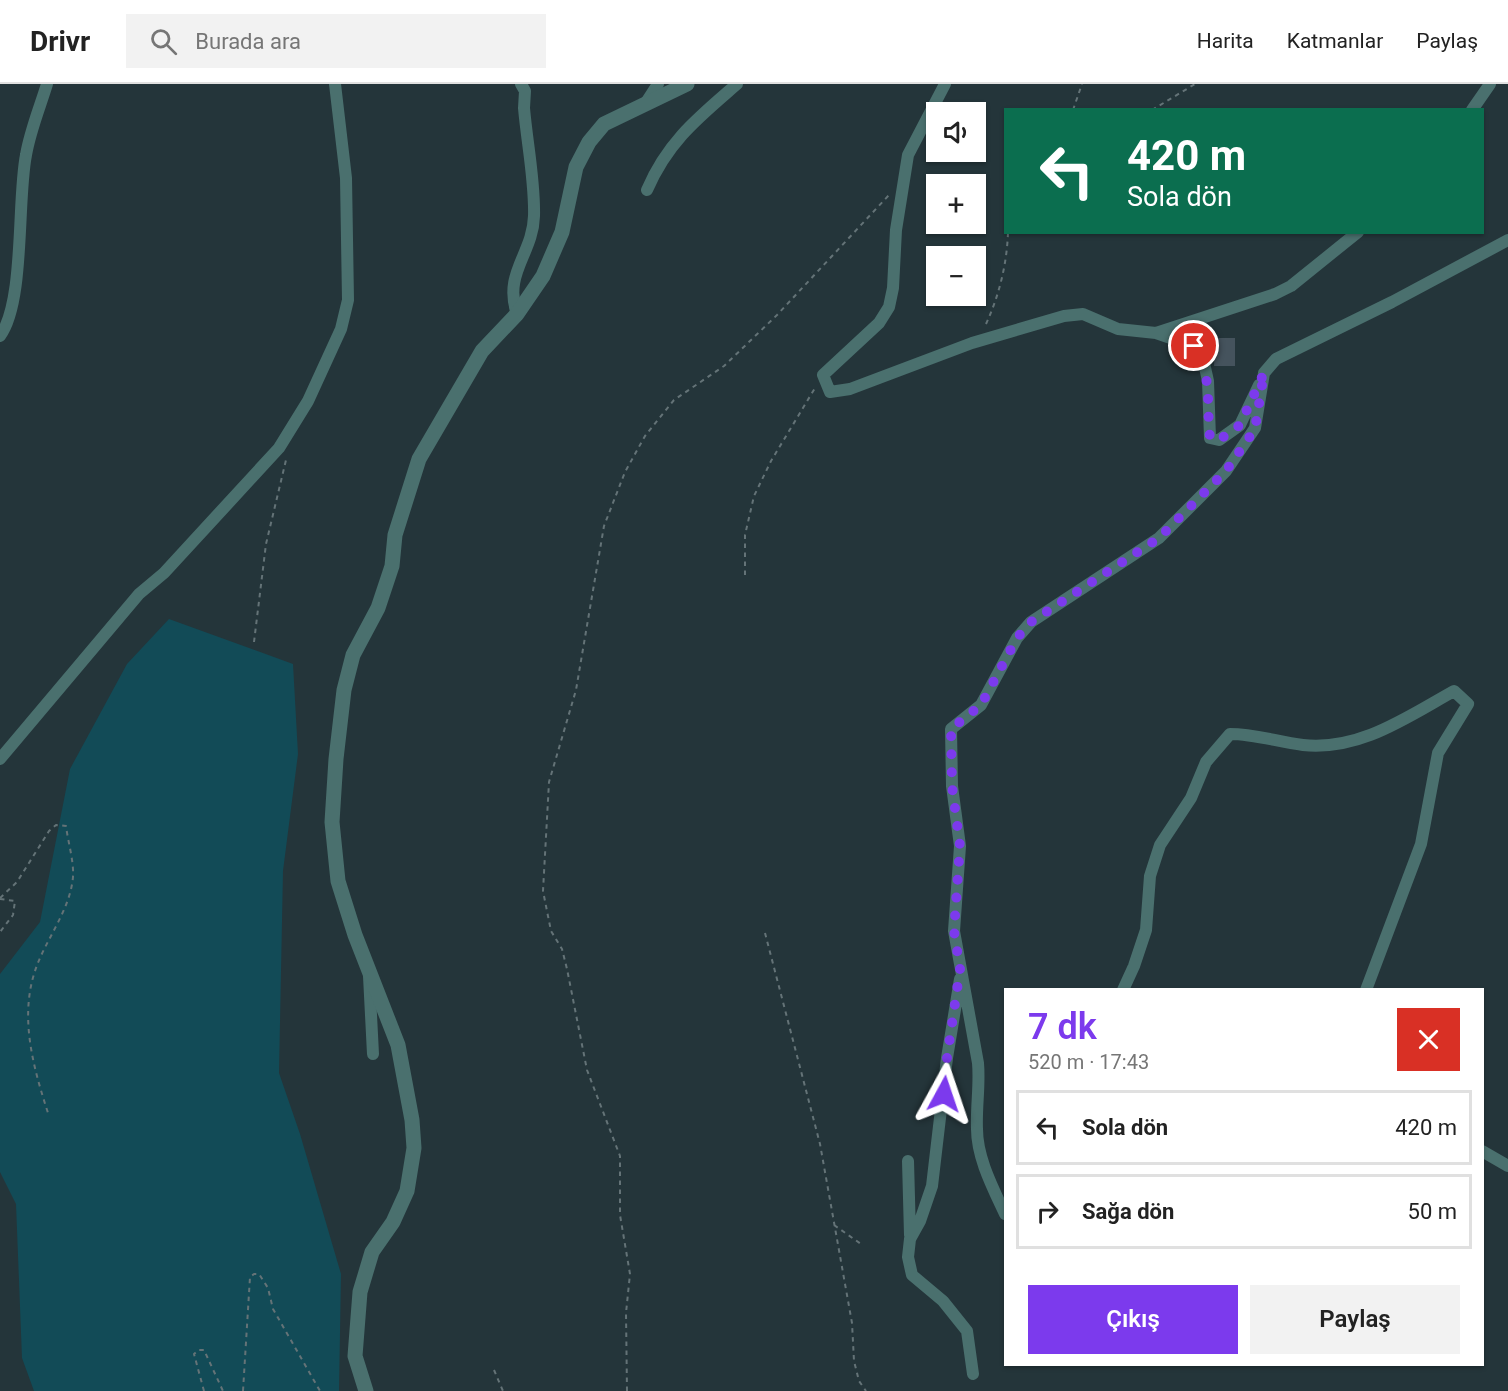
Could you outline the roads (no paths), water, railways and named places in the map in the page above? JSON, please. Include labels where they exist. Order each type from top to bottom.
[{"type":"street","points":[[0,336],[8,325],[16,284],[26,155],[47,84]]},
{"type":"street","points":[[0,759],[139,594],[164,573],[279,448],[317,382],[340,329],[348,300],[346,178],[335,84]]},
{"type":"street","points":[[517,314],[511,298],[515,272],[532,234],[535,215],[524,108],[525,91],[521,84]]},
{"type":"street","points":[[647,101],[658,84]]},
{"type":"street","points":[[366,1391],[355,1356],[360,1292],[372,1252],[393,1222],[407,1191],[414,1148],[412,1120],[398,1046],[355,935],[338,880],[334,834],[336,759],[344,690],[353,655],[378,608],[392,566],[395,535],[419,459],[482,351],[517,314],[543,276],[562,232],[576,166],[589,142],[604,124],[647,101],[687,84]]},
{"type":"street","points":[[647,190],[675,140],[737,84]]},
{"type":"street","points":[[945,84],[908,155],[896,230],[893,288],[889,307],[879,323],[823,375],[830,392],[850,389],[972,343],[1064,316],[1083,314],[1118,329],[1156,333],[1194,346],[1204,363],[1210,438],[1219,440],[1240,425],[1264,373],[1276,358],[1392,302],[1508,240]]},
{"type":"street","points":[[1473,108],[1490,84]]},
{"type":"street","points":[[1156,333],[1275,294],[1291,286],[1356,234]]},
{"type":"street","points":[[1004,1212],[985,1169],[976,1131],[980,1083],[973,1026],[954,931],[960,846],[952,786],[951,729],[981,705],[1017,638],[1031,622],[1159,538],[1226,471],[1255,429],[1264,373]]},
{"type":"street","points":[[1124,988],[1146,930],[1150,876],[1160,845],[1191,798],[1206,762],[1230,734],[1248,734],[1304,745],[1342,743],[1380,732],[1454,691],[1468,704],[1438,753],[1421,844],[1367,988]]},
{"type":"street","points":[[370,969],[373,1054]]},
{"type":"street","points":[[910,1239],[920,1221],[932,1186],[960,969]]},
{"type":"street","points":[[1484,1152],[1508,1166]]},
{"type":"street","points":[[908,1161],[911,1190],[908,1257],[912,1275],[942,1301],[967,1331],[973,1374]]}]
